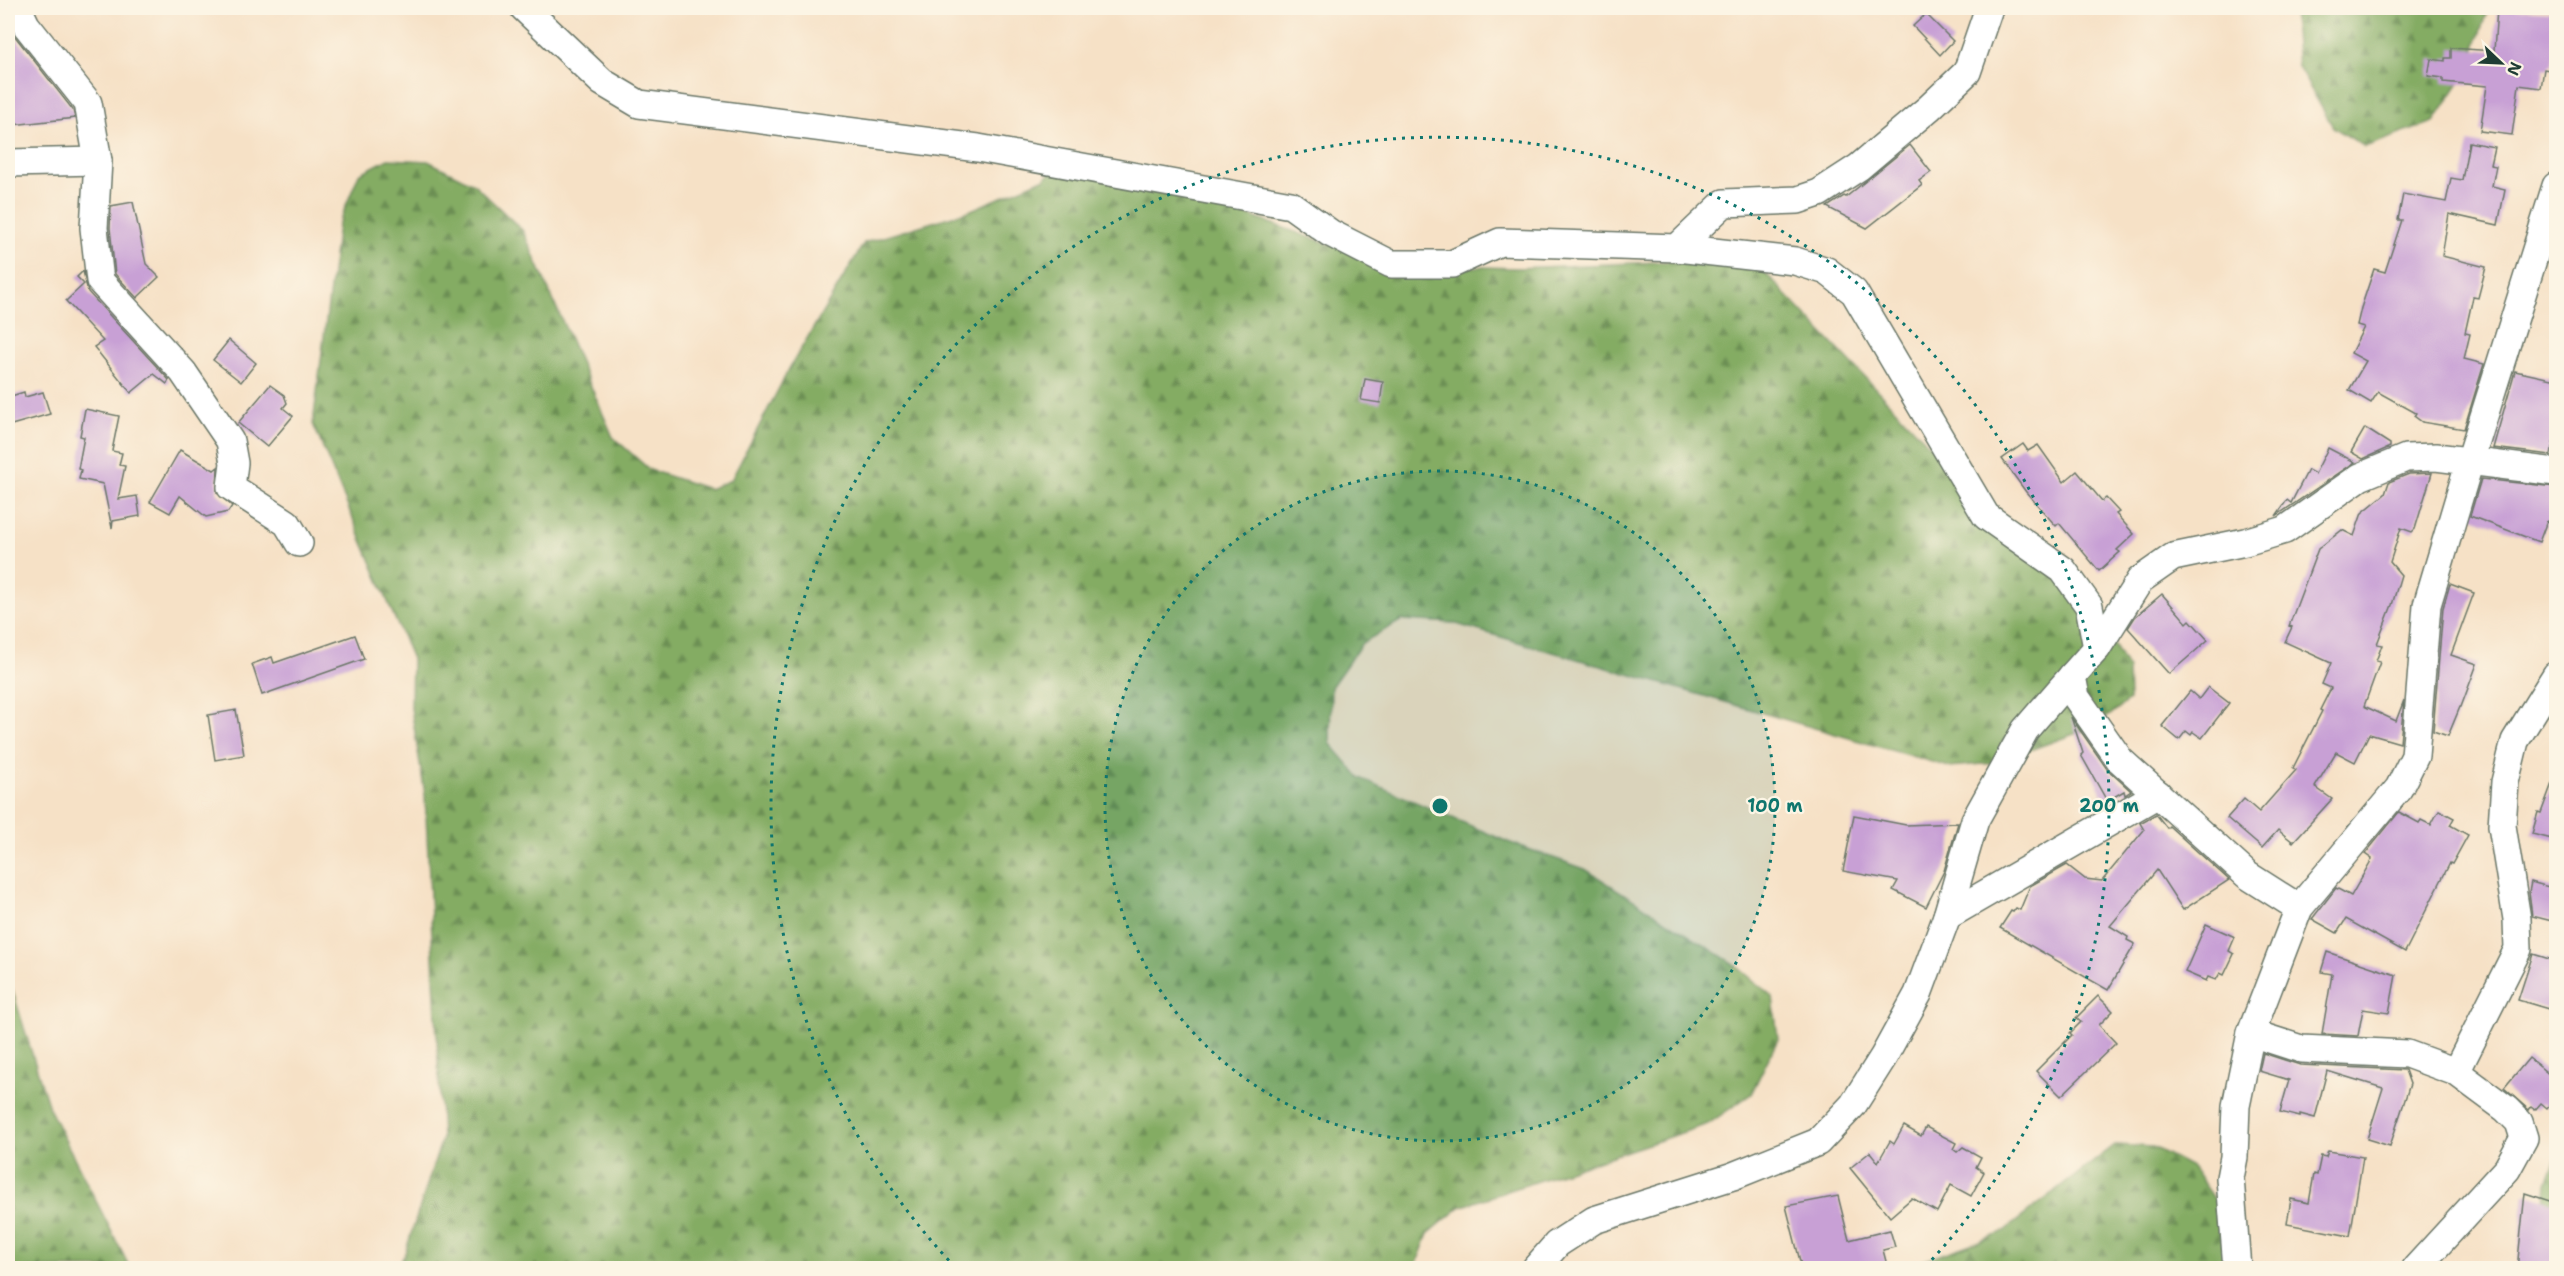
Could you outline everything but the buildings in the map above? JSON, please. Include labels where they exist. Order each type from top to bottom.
[{"type":"street","points":[[18,8],[26,25],[88,103],[98,161],[94,228],[100,281],[183,372],[230,441],[234,463],[231,487],[287,523],[299,543]]},
{"type":"street","points":[[524,8],[602,82],[639,104],[978,148],[1291,206],[1330,233],[1391,264],[1452,264],[1500,242],[1677,248],[1795,261],[1827,271],[1854,292],[1986,516],[2063,570],[2090,606],[2097,648]]},
{"type":"street","points":[[1677,248],[1724,203],[1798,200],[1819,193],[1859,167],[1929,108],[1967,72],[1989,8]]},
{"type":"street","points":[[8,163],[98,161]]},
{"type":"street","points":[[2237,1269],[2230,1178],[2234,1157],[2236,1106],[2251,1033],[2299,908],[2399,788],[2415,756],[2427,605],[2556,186]]},
{"type":"street","points":[[1536,1269],[1557,1244],[1594,1220],[1733,1176],[1818,1142],[1853,1105],[1884,1056],[1918,994],[1947,916],[1975,820],[2025,730],[2097,648],[2140,580],[2173,557],[2245,542],[2285,530],[2360,477],[2406,458],[2436,457],[2556,472]]},
{"type":"street","points":[[2456,1072],[2518,949],[2517,919],[2502,826],[2505,782],[2515,741],[2556,675]]},
{"type":"street","points":[[2072,676],[2076,697],[2120,760],[2247,875],[2299,908]]},
{"type":"street","points":[[1947,916],[2158,794]]},
{"type":"street","points":[[2251,1033],[2301,1049],[2408,1054],[2456,1072],[2506,1109],[2518,1122],[2524,1138],[2507,1169],[2416,1269]]},
{"type":"green space","points":[[2293,8],[2488,8],[2468,70],[2434,122],[2365,147],[2333,127],[2298,67]]},
{"type":"green space","points":[[1070,152],[1385,264],[1517,268],[1751,258],[2105,629],[2128,669],[2129,700],[2096,726],[1994,763],[1949,767],[1453,623],[1402,620],[1362,643],[1331,687],[1330,743],[1360,778],[1508,842],[1585,869],[1734,964],[1773,997],[1778,1039],[1751,1094],[1708,1124],[1460,1207],[1428,1234],[1415,1268],[395,1268],[404,1256],[442,1139],[425,795],[411,708],[412,659],[313,424],[338,225],[359,174],[388,159],[428,161],[474,184],[523,231],[613,437],[650,470],[709,489],[731,480],[790,367],[864,243],[969,211],[1045,178]]},
{"type":"green space","points":[[8,976],[49,1108],[130,1268],[8,1268]]},
{"type":"green space","points":[[2115,1145],[2153,1147],[2193,1168],[2223,1211],[2241,1268],[1902,1268],[2000,1234]]},
{"type":"green space","points":[[2556,1158],[2556,1268],[2538,1268],[2547,1184]]}]
